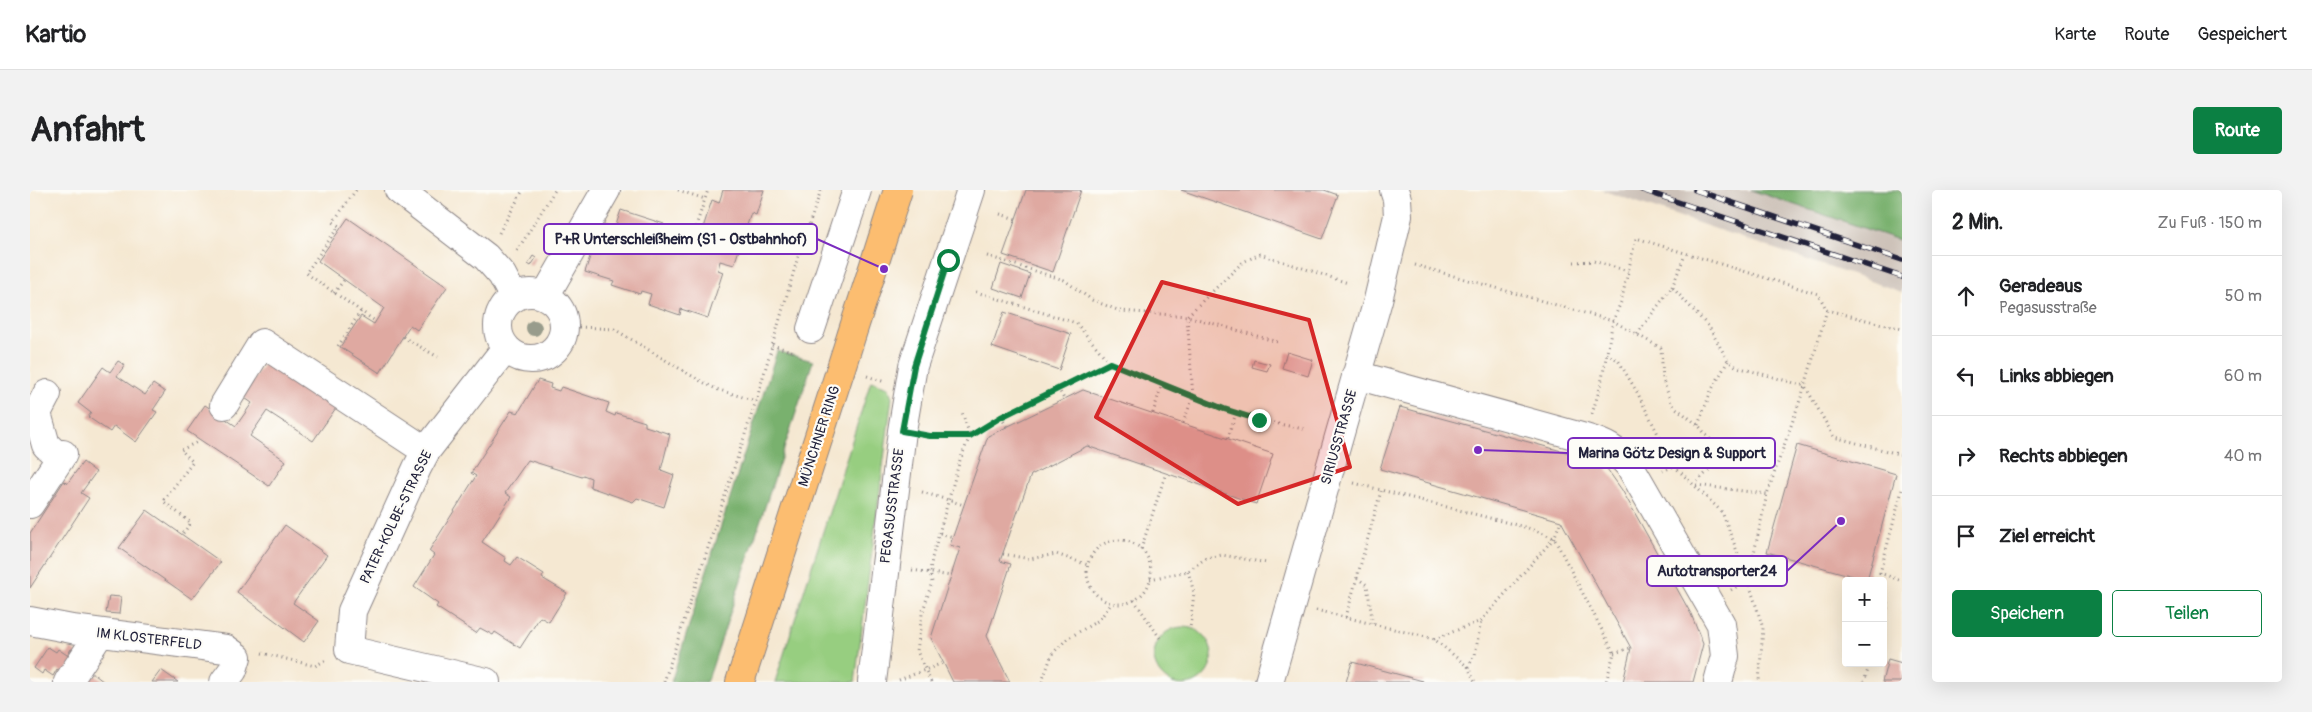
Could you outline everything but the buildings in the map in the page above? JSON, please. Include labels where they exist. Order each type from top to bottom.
[{"type":"main road","name":"MÜNCHNER RING","points":[[740,682],[898,190]]},
{"type":"street","points":[[399,190],[501,277],[526,294],[544,296],[559,308],[564,326],[559,343],[552,352],[542,357],[525,359],[506,348],[500,338],[498,322],[506,304],[501,277]]},
{"type":"street","points":[[544,296],[606,190]]},
{"type":"street","points":[[811,329],[856,190]]},
{"type":"street","name":"PEGASUSSTRASSE","points":[[872,679],[902,431],[914,366],[971,190]]},
{"type":"street","name":"SIRIUSSTRASSE","points":[[1269,682],[1356,374],[1398,216],[1397,199],[1394,190]]},
{"type":"street","points":[[224,405],[262,343],[426,451]]},
{"type":"street","name":"PATER-KOLBE-STRASSE","points":[[349,650],[352,611],[426,451],[506,348]]},
{"type":"street","points":[[1356,374],[1608,445],[1621,455],[1630,466],[1721,624],[1725,656],[1718,682]]},
{"type":"street","points":[[30,504],[62,456],[46,445],[37,413],[47,394]]},
{"type":"street","name":"IM KLOSTERFELD","points":[[30,621],[100,633],[226,649],[237,657]]},
{"type":"street","points":[[68,682],[100,633]]},
{"type":"street","points":[[349,650],[486,682]]},
{"type":"street","points":[[224,682],[233,670],[237,657]]},
{"type":"path","points":[[356,190],[333,222],[339,226],[306,273],[375,321]]},
{"type":"path","points":[[501,277],[523,190]]},
{"type":"path","points":[[501,277],[556,190]]},
{"type":"path","points":[[678,190],[705,199]]},
{"type":"path","points":[[702,231],[695,229],[708,190]]},
{"type":"path","points":[[664,682],[756,401],[798,257],[821,190]]},
{"type":"path","points":[[1000,214],[1016,219]]},
{"type":"path","points":[[1585,438],[1601,384],[1613,322],[1621,302],[1636,238],[1818,294],[1827,310],[1805,386],[1767,494],[1748,580],[1709,604]]},
{"type":"path","points":[[740,244],[762,245]]},
{"type":"path","points":[[1187,316],[1243,262],[1260,254],[1348,283]]},
{"type":"path","points":[[1637,334],[1672,287],[1685,254]]},
{"type":"path","points":[[987,256],[1064,280],[1092,300],[1120,311],[1187,316],[1278,342]]},
{"type":"path","points":[[1574,262],[1594,261],[1628,271]]},
{"type":"path","points":[[1414,265],[1613,322],[1661,348],[1663,380],[1672,406],[1698,425],[1714,444],[1712,467],[1695,484]]},
{"type":"path","points":[[334,293],[344,280]]},
{"type":"path","points":[[1672,287],[1710,328],[1728,361],[1737,367],[1805,386],[1834,437],[1902,455]]},
{"type":"path","points":[[976,292],[1076,323],[1110,363],[1236,413],[1259,420],[1304,429]]},
{"type":"path","points":[[1827,310],[1902,329]]},
{"type":"path","points":[[338,346],[361,312]]},
{"type":"path","points":[[1184,423],[1193,396],[1187,316]]},
{"type":"path","points":[[564,326],[614,329],[716,389],[756,401]]},
{"type":"path","points":[[402,337],[438,357]]},
{"type":"path","points":[[1606,354],[1618,360],[1637,392],[1674,466],[1695,484],[1722,512],[1748,580],[1763,628],[1759,682]]},
{"type":"path","points":[[1698,425],[1711,391],[1728,361]]},
{"type":"path","points":[[902,431],[930,436],[970,436],[1001,417],[1110,363]]},
{"type":"path","points":[[1153,413],[1162,384]]},
{"type":"path","points":[[1058,388],[1064,399]]},
{"type":"path","points":[[932,682],[917,651],[922,614],[932,582],[930,572],[949,500],[970,436],[962,412]]},
{"type":"path","points":[[1228,438],[1236,413]]},
{"type":"path","points":[[1001,417],[1007,427]]},
{"type":"path","points":[[182,534],[191,523],[162,501],[194,462],[180,450],[199,441]]},
{"type":"path","points":[[1639,482],[1674,466]]},
{"type":"path","points":[[1141,549],[1166,473]]},
{"type":"path","points":[[1353,483],[1528,528],[1554,538],[1614,653],[1606,682]]},
{"type":"path","points":[[1695,484],[1767,494]]},
{"type":"path","points":[[895,488],[928,493],[964,505]]},
{"type":"path","points":[[1880,577],[1902,490]]},
{"type":"path","points":[[1346,617],[1381,491]]},
{"type":"path","points":[[1434,638],[1481,621],[1554,538],[1561,522]]},
{"type":"path","points":[[940,534],[953,537]]},
{"type":"path","points":[[1110,542],[1126,542],[1141,549],[1148,558],[1151,568],[1147,588],[1134,600],[1120,604],[1112,603],[1095,593],[1087,575],[1088,565],[1093,554],[1100,546],[1110,542]]},
{"type":"path","points":[[1003,554],[1030,559],[1056,554],[1088,565]]},
{"type":"path","points":[[1150,579],[1188,571],[1206,558],[1222,555],[1267,563]]},
{"type":"path","points":[[885,566],[951,576]]},
{"type":"path","points":[[1188,571],[1194,593],[1190,628]]},
{"type":"path","points":[[1880,573],[1902,581]]},
{"type":"path","points":[[1357,578],[1367,585],[1373,624]]},
{"type":"path","points":[[1134,600],[1160,638]]},
{"type":"path","points":[[1042,682],[1052,654],[1067,639],[1099,620],[1112,603]]},
{"type":"path","points":[[1318,610],[1434,638],[1468,667],[1475,682]]},
{"type":"path","points":[[1468,667],[1475,655],[1481,621]]},
{"type":"path","points":[[1614,653],[1631,648]]},
{"type":"path","points":[[237,657],[257,652],[315,666],[349,650]]},
{"type":"path","points":[[872,679],[900,680],[943,663]]},
{"type":"path","points":[[1864,682],[1869,667]]},
{"type":"highlighted area","points":[[1162,282],[1309,320],[1350,467],[1238,504],[1096,417]]},
{"type":"shaded area","points":[[1601,190],[1751,190],[1902,241],[1902,292]]},
{"type":"green space","points":[[1751,190],[1897,190],[1902,192],[1902,241]]},
{"type":"green space","points":[[777,351],[813,361],[711,671],[706,682],[671,682]]},
{"type":"green space","points":[[871,381],[888,387],[892,397],[855,682],[775,682]]},
{"type":"green space","points":[[1183,627],[1194,629],[1207,640],[1212,656],[1210,667],[1199,680],[1183,685],[1172,683],[1159,672],[1154,656],[1156,645],[1167,632]]},
{"type":"railway","points":[[1642,190],[1902,277]]},
{"type":"railway","points":[[1695,190],[1902,260]]},
{"type":"place","name":"P+R Unterschleißheim (S1 - Ostbahnhof)","points":[[884,269]]},
{"type":"place","name":"Marina Götz Design & Support","points":[[1478,450]]},
{"type":"place","name":"Autotransporter24","points":[[1841,521]]},
{"type":"route","points":[[948,260],[914,366],[902,431],[930,436],[970,436],[1001,417],[1110,363],[1224,409],[1259,420]]}]
